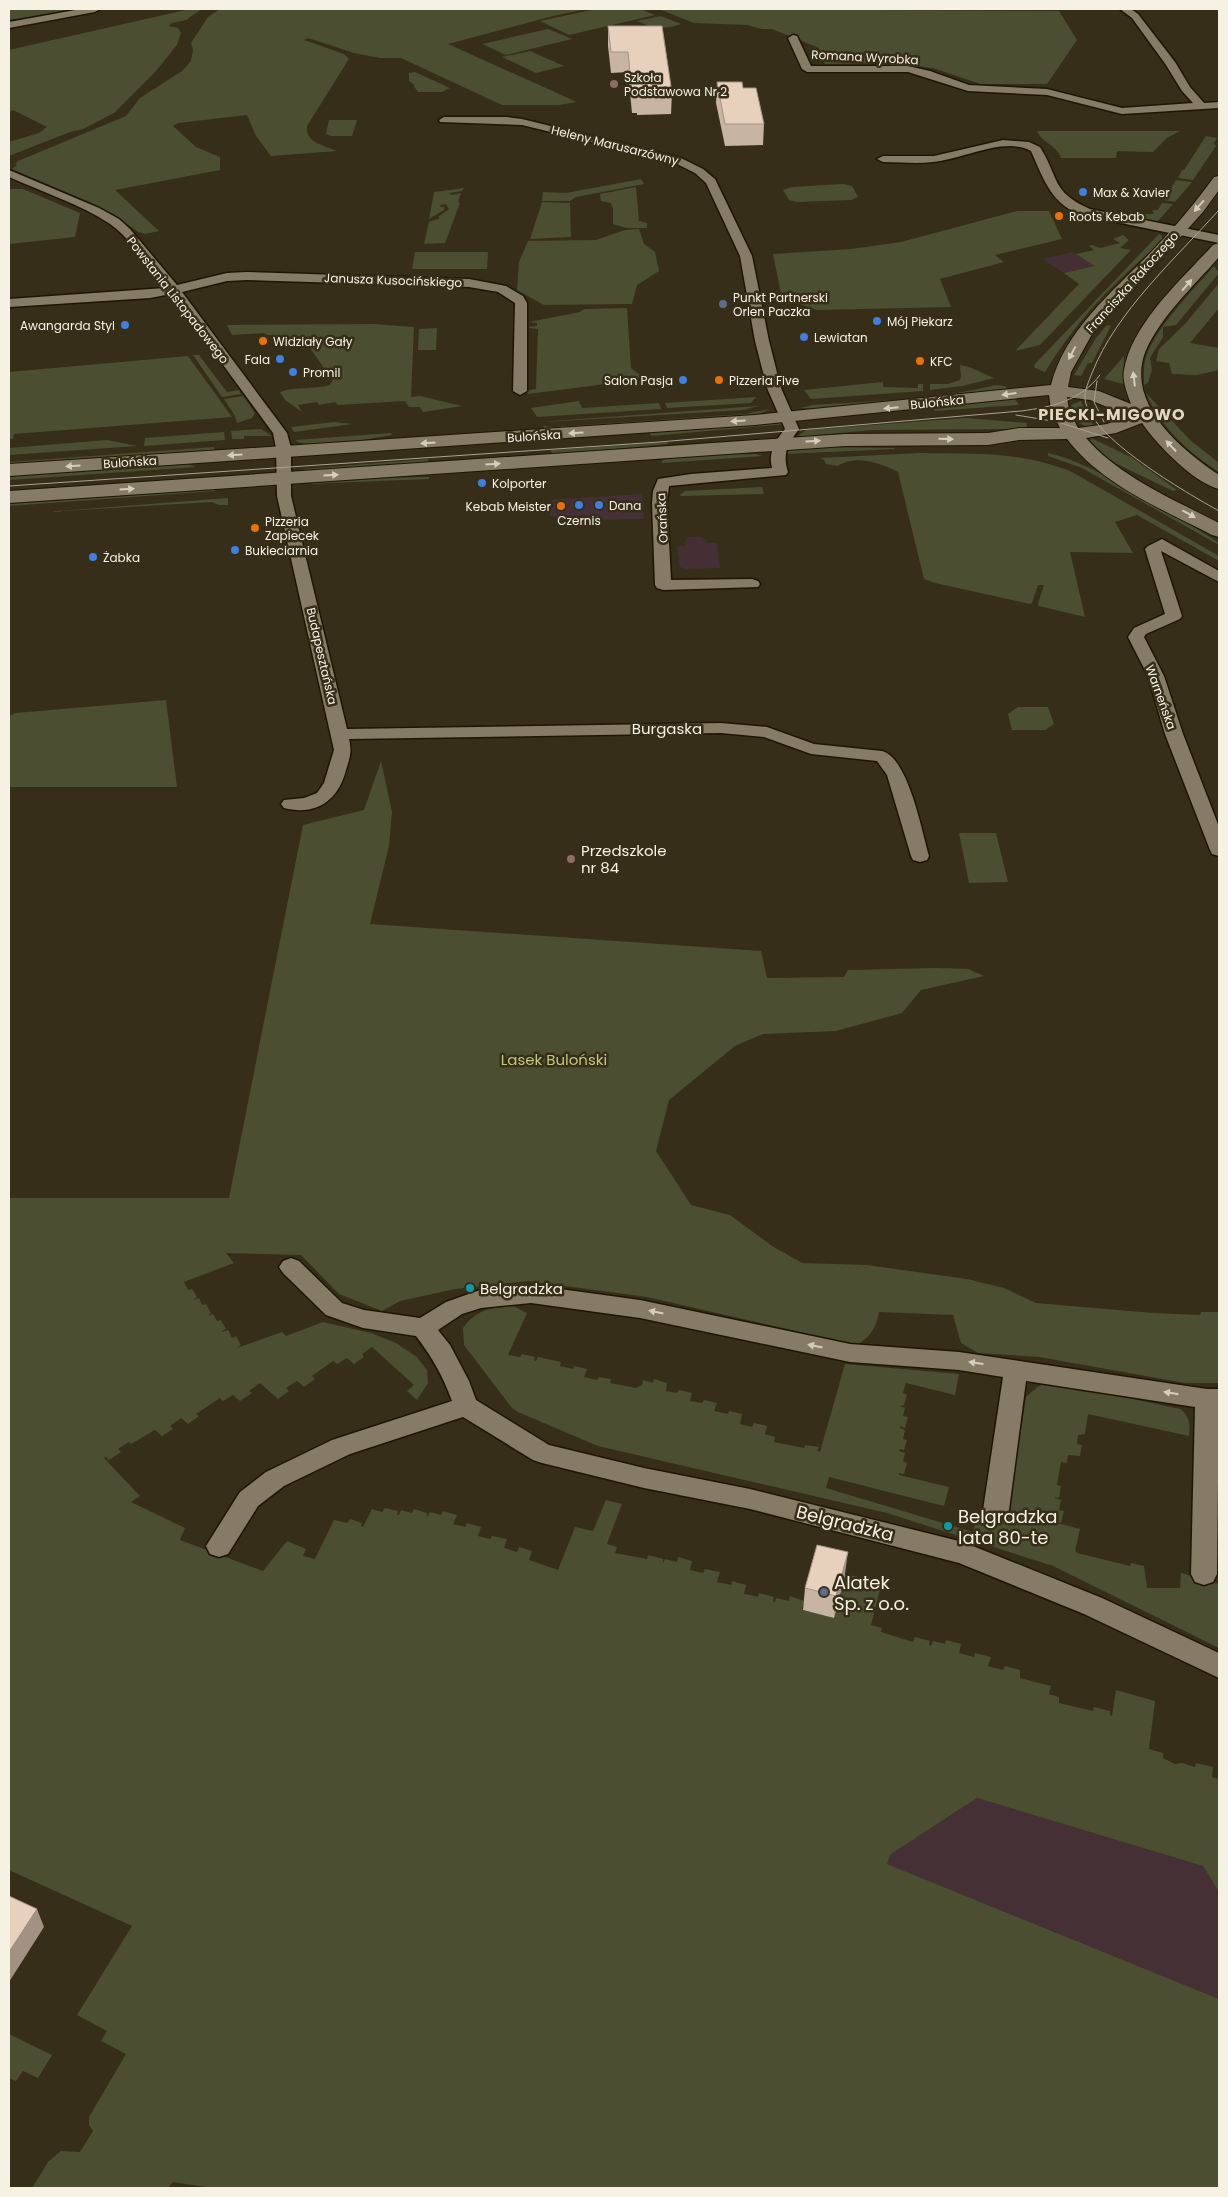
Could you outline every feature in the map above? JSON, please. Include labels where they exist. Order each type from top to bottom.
[{"type":"main road","name":"Franciszka Rakoczego","points":[[1219,180],[1177,232],[1094,322],[1072,350],[1058,390],[1061,411],[1073,434],[1095,458],[1131,482],[1219,531]]},
{"type":"main road","points":[[1219,248],[1155,322],[1136,354],[1133,369],[1137,402],[1146,416],[1174,450],[1219,483]]},
{"type":"main road","name":"Bulońska","points":[[9,470],[786,418],[1058,390]]},
{"type":"main road","points":[[1058,390],[1102,398],[1146,416]]},
{"type":"main road","points":[[1073,434],[1106,430],[1146,416]]},
{"type":"main road","name":"Bulońska","points":[[988,439],[1019,434],[1073,434]]},
{"type":"main road","name":"Bulońska","points":[[9,497],[877,438],[988,439],[1056,449],[1095,458]]},
{"type":"main road","points":[[186,458],[199,462],[205,468],[200,478],[187,485]]},
{"type":"street","points":[[9,25],[95,9]]},
{"type":"street","points":[[1125,9],[1135,16],[1171,64],[1186,89],[1201,106]]},
{"type":"street","name":"Romana Wyrobka","points":[[793,38],[807,69],[908,69],[926,73],[968,88],[1047,92],[1122,111],[1219,105]]},
{"type":"street","name":"Heleny Marusarzówny","points":[[444,120],[507,120],[522,122],[670,158],[688,164],[704,175],[710,181],[746,256],[762,341],[774,388],[786,418]]},
{"type":"street","points":[[884,159],[934,159],[1003,143],[1030,145],[1036,149],[1054,190],[1073,206],[1086,212],[1219,239]]},
{"type":"street","name":"Powstania Listopadowego","points":[[9,174],[78,203],[115,222],[174,290],[280,433],[284,452]]},
{"type":"street","name":"Janusza Kusocińskiego","points":[[9,303],[150,294],[227,277],[248,276],[469,283],[496,288],[518,299],[522,308],[520,391]]},
{"type":"street","points":[[781,444],[792,429],[786,418]]},
{"type":"street","name":"Orańska","points":[[752,584],[663,585],[665,570],[660,488],[663,482],[678,479],[781,472],[776,458],[781,444]]},
{"type":"street","name":"Budapesztańska","points":[[284,452],[282,478],[284,496],[341,734],[343,750],[330,791],[317,800],[303,804],[290,804]]},
{"type":"street","name":"Warneńska","points":[[1219,577],[1162,544],[1153,549],[1174,616],[1140,631],[1136,637],[1156,676],[1174,734],[1219,850]]},
{"type":"street","name":"Burgaska","points":[[341,734],[721,728],[767,732],[811,749],[882,756],[896,775],[920,856]]},
{"type":"street","points":[[291,1267],[334,1309],[363,1319],[423,1328],[454,1308],[480,1299],[531,1294],[640,1308],[850,1353],[959,1360],[1213,1398],[1204,1574]]},
{"type":"street","points":[[219,1546],[249,1499],[275,1479],[340,1448],[466,1406],[457,1381],[442,1352],[423,1328]]},
{"type":"street","points":[[996,1510],[1016,1369]]},
{"type":"street","name":"Belgradzka","points":[[466,1406],[542,1453],[644,1478],[750,1499],[963,1553],[1094,1606],[1219,1666]]},
{"type":"shaded area","points":[[1073,252],[1096,266],[1064,273],[1042,259]]},
{"type":"shaded area","points":[[640,494],[643,497],[644,519],[573,520],[550,516],[551,500]]},
{"type":"shaded area","points":[[689,537],[702,537],[708,543],[717,543],[720,568],[685,569],[680,567],[677,546],[687,546],[684,543]]},
{"type":"shaded area","points":[[977,1798],[1203,1866],[1219,1892],[1219,1999],[887,1864],[891,1854]]},
{"type":"green space","points":[[9,9],[76,9],[9,20]]},
{"type":"green space","points":[[190,9],[202,9],[186,20],[172,23],[169,26],[178,28],[181,33],[177,45],[156,71],[114,113],[83,129],[70,132],[9,156],[9,142],[39,133],[47,127],[13,110],[9,112],[9,50]]},
{"type":"green space","points":[[220,9],[587,9],[553,16],[448,44],[577,102],[559,105],[502,105],[401,58],[380,58],[354,53],[308,38],[304,40],[344,54],[349,59],[307,126],[307,132],[312,140],[337,151],[271,156],[256,136],[247,115],[178,123],[173,126],[196,147],[220,157],[220,170],[115,190],[159,231],[145,234],[138,232],[115,215],[89,202],[12,169],[17,165],[15,164],[18,161],[126,116],[140,98],[182,71],[191,61],[193,50],[191,43],[208,17]]},
{"type":"green space","points":[[596,9],[640,9],[655,15],[569,35],[540,21]]},
{"type":"green space","points":[[659,9],[1059,11],[1077,40],[1047,84],[981,84],[933,68],[893,63],[825,64],[819,48],[772,29],[762,29],[747,25],[694,23]]},
{"type":"green space","points":[[661,16],[681,24],[659,28],[637,21]]},
{"type":"green space","points":[[548,29],[572,39],[506,55],[482,44]]},
{"type":"green space","points":[[530,51],[564,66],[536,73],[502,57]]},
{"type":"green space","points":[[415,72],[450,88],[442,92],[418,92],[413,85],[415,85],[409,81],[409,73]]},
{"type":"green space","points":[[329,120],[357,120],[352,136],[331,136],[326,134]]},
{"type":"green space","points":[[1037,131],[1180,131],[1167,138],[1153,152],[1117,151],[1116,158],[1059,158],[1061,157],[1058,152]]},
{"type":"green space","points":[[1206,136],[1217,138],[1214,143],[1216,146],[1193,180],[1178,178],[1182,170],[1170,169],[1184,170]]},
{"type":"green space","points":[[641,179],[644,184],[576,197],[570,201],[542,201],[543,192],[566,193]]},
{"type":"green space","points":[[1176,180],[1192,182],[1175,202],[1164,200]]},
{"type":"green space","points":[[843,184],[852,186],[858,197],[851,200],[797,202],[789,200],[783,190],[792,187]]},
{"type":"green space","points":[[636,187],[639,221],[647,223],[647,228],[626,228],[613,224],[611,203],[601,201],[600,194]]},
{"type":"green space","points":[[464,188],[462,191],[449,193],[452,195],[461,193],[458,202],[460,203],[445,243],[424,244],[429,222],[440,218],[438,217],[449,209],[446,204],[440,205],[444,207],[444,210],[429,219],[434,192]]},
{"type":"green space","points":[[9,189],[23,189],[80,213],[75,237],[9,244]]},
{"type":"green space","points":[[542,202],[570,203],[571,237],[530,239]]},
{"type":"green space","points":[[1162,203],[1173,204],[1156,223],[1108,212],[1154,214],[1152,210],[1158,210]]},
{"type":"green space","points":[[1017,211],[1049,211],[1062,239],[995,255],[1004,262],[940,279],[951,307],[817,310],[800,304],[783,304],[773,254],[851,249],[901,242]]},
{"type":"green space","points":[[639,229],[644,244],[655,252],[659,271],[637,285],[632,304],[544,305],[517,290],[519,262],[528,241],[596,240],[625,230]]},
{"type":"green space","points":[[1159,234],[1162,236],[1163,241],[1098,301],[1070,335],[1045,372],[1035,368],[1034,365]]},
{"type":"green space","points":[[1123,235],[1129,240],[1120,248],[1131,250],[1040,345],[1015,351],[1079,284],[1064,273],[1095,266],[1076,254],[1094,250],[1089,246],[1092,245],[1100,248],[1120,243],[1113,239]]},
{"type":"green space","points":[[415,252],[488,252],[487,269],[412,269]]},
{"type":"green space","points":[[1214,266],[1219,273],[1176,325],[1163,327],[1163,337],[1150,358],[1152,370],[1148,383],[1144,385],[1144,369],[1147,354],[1159,331]]},
{"type":"green space","points":[[1219,283],[1219,308],[1190,343],[1219,348],[1219,370],[1197,375],[1172,374],[1169,363],[1156,361],[1159,349],[1185,324]]},
{"type":"green space","points":[[627,308],[631,368],[643,377],[528,394],[526,391],[536,389],[538,329],[529,328],[537,326],[537,323],[529,322],[580,312],[584,309]]},
{"type":"green space","points":[[373,324],[414,327],[411,397],[420,396],[462,406],[423,412],[420,407],[409,407],[405,401],[338,405],[335,402],[319,405],[317,402],[298,405],[302,412],[285,400],[280,392],[330,385],[338,370],[324,368],[303,338],[267,335],[264,333],[232,335],[227,325]]},
{"type":"green space","points":[[1107,325],[1111,326],[1092,363],[1088,363],[1081,376],[1074,375],[1096,338]]},
{"type":"green space","points":[[437,328],[436,350],[418,350],[419,329]]},
{"type":"green space","points":[[193,355],[199,355],[227,392],[239,390],[241,394],[222,397]]},
{"type":"green space","points":[[188,356],[232,417],[14,434],[13,439],[9,439],[9,372]]},
{"type":"green space","points":[[1124,356],[1123,384],[1104,379]]},
{"type":"green space","points":[[960,365],[994,378],[962,386],[930,390],[930,384],[948,384],[960,380]]},
{"type":"green space","points":[[883,382],[883,387],[918,388],[918,384],[923,384],[923,391],[811,399],[804,390]]},
{"type":"green space","points":[[995,385],[1005,386],[1008,389],[912,401],[819,409],[800,408],[813,405],[928,397]]},
{"type":"green space","points":[[1146,393],[1190,440],[1219,463],[1219,472],[1176,438],[1159,417]]},
{"type":"green space","points":[[243,396],[255,413],[252,418],[237,423],[235,416],[224,399]]},
{"type":"green space","points":[[756,397],[751,403],[667,408],[665,403]]},
{"type":"green space","points":[[1014,398],[1019,405],[935,411],[933,409]]},
{"type":"green space","points":[[579,401],[582,408],[659,403],[661,409],[537,417],[531,408]]},
{"type":"green space","points":[[1081,401],[1086,414],[1095,427],[1085,426],[1075,420],[1071,405]]},
{"type":"green space","points":[[759,406],[742,410],[545,422],[552,421]]},
{"type":"green space","points":[[770,409],[759,414],[545,429],[543,426],[552,427],[745,414]]},
{"type":"green space","points":[[966,418],[1027,423],[1026,429],[872,430],[797,437],[806,430]]},
{"type":"green space","points":[[780,421],[787,424],[651,436],[649,431]]},
{"type":"green space","points":[[334,422],[353,424],[294,432],[291,427]]},
{"type":"green space","points":[[261,429],[272,436],[244,436],[244,439],[232,439],[231,431]]},
{"type":"green space","points":[[224,432],[225,440],[144,446],[145,438]]},
{"type":"green space","points":[[391,433],[392,435],[326,444],[302,443],[295,440]]},
{"type":"green space","points":[[1093,439],[1131,457],[1177,490],[1173,491],[1117,464],[1104,455],[1089,440]]},
{"type":"green space","points":[[107,440],[137,446],[9,455],[9,448]]},
{"type":"green space","points":[[667,442],[668,444],[552,455],[551,450]]},
{"type":"green space","points":[[214,447],[215,451],[9,465],[9,462]]},
{"type":"green space","points":[[817,447],[895,449],[785,454],[789,450]]},
{"type":"green space","points":[[920,453],[997,455],[1034,460],[1053,465],[1072,472],[1219,556],[1219,561],[1137,515],[1115,522],[1133,553],[1070,552],[1085,617],[1039,606],[1044,585],[1038,585],[1030,604],[935,583],[924,579],[898,472],[868,461],[845,462],[838,466],[826,464],[820,458]]},
{"type":"green space","points":[[1048,453],[1081,464],[1144,497],[1219,543],[1219,545],[1082,468],[1048,456]]},
{"type":"green space","points":[[756,454],[763,456],[662,463],[662,461],[680,455]]},
{"type":"green space","points":[[428,459],[429,463],[312,471],[303,469]]},
{"type":"green space","points":[[183,463],[196,467],[9,480],[9,475]]},
{"type":"green space","points":[[429,477],[429,479],[305,484],[366,478]]},
{"type":"green space","points":[[762,487],[764,494],[679,496],[685,491]]},
{"type":"green space","points":[[215,489],[215,491],[9,506],[9,504]]},
{"type":"green space","points":[[228,498],[228,505],[219,505],[212,502],[46,512]]},
{"type":"green space","points":[[166,700],[177,787],[9,787],[9,716],[16,713]]},
{"type":"green space","points":[[1018,707],[1048,707],[1054,724],[1045,730],[1012,730],[1008,714]]},
{"type":"green space","name":"Lasek Buloński","points":[[381,761],[392,812],[389,846],[370,924],[761,951],[767,978],[844,977],[848,970],[936,968],[968,969],[984,976],[921,990],[902,1013],[836,1031],[763,1034],[735,1046],[669,1100],[656,1151],[691,1205],[730,1215],[772,1246],[802,1263],[867,1265],[967,1279],[1004,1288],[1036,1303],[1153,1313],[1200,1315],[1201,1312],[1219,1312],[1219,1383],[1185,1383],[1039,1357],[978,1353],[961,1343],[953,1315],[879,1312],[872,1331],[857,1345],[647,1297],[528,1281],[455,1289],[400,1301],[382,1311],[339,1294],[301,1255],[226,1253],[234,1263],[184,1282],[188,1290],[192,1289],[197,1297],[193,1300],[199,1298],[202,1305],[206,1304],[211,1313],[208,1316],[213,1314],[217,1321],[221,1320],[226,1329],[222,1332],[228,1330],[232,1338],[236,1336],[241,1345],[237,1348],[282,1332],[286,1336],[323,1322],[371,1333],[396,1343],[417,1357],[427,1370],[428,1383],[417,1400],[407,1391],[414,1385],[372,1347],[362,1354],[364,1357],[354,1364],[347,1358],[337,1364],[333,1361],[312,1376],[315,1379],[304,1387],[297,1381],[286,1388],[289,1391],[278,1399],[260,1383],[249,1391],[252,1393],[240,1401],[233,1395],[223,1401],[220,1398],[196,1414],[199,1416],[188,1424],[181,1418],[170,1426],[173,1429],[162,1436],[155,1430],[118,1449],[121,1452],[109,1460],[106,1457],[104,1458],[140,1496],[131,1502],[185,1528],[180,1540],[263,1571],[287,1541],[306,1549],[303,1556],[315,1559],[334,1520],[347,1523],[350,1519],[362,1523],[361,1526],[363,1527],[372,1509],[382,1512],[385,1508],[398,1511],[397,1515],[399,1515],[401,1510],[412,1513],[414,1509],[427,1513],[427,1517],[430,1512],[441,1515],[443,1511],[457,1515],[453,1524],[465,1527],[467,1523],[481,1527],[478,1536],[490,1539],[492,1536],[507,1539],[504,1548],[517,1552],[519,1547],[532,1551],[529,1560],[558,1570],[575,1527],[593,1531],[606,1500],[622,1504],[607,1544],[617,1547],[615,1553],[647,1559],[648,1555],[663,1559],[663,1563],[665,1559],[677,1562],[678,1557],[692,1561],[690,1570],[703,1573],[705,1569],[720,1572],[717,1582],[731,1585],[732,1581],[746,1585],[744,1594],[758,1597],[759,1593],[774,1597],[773,1601],[775,1602],[776,1598],[789,1601],[790,1596],[804,1601],[802,1610],[816,1613],[833,1613],[831,1617],[833,1618],[845,1574],[882,1582],[871,1625],[882,1628],[881,1632],[913,1642],[915,1637],[930,1641],[929,1645],[931,1646],[933,1641],[945,1644],[946,1640],[961,1644],[959,1653],[974,1657],[975,1653],[991,1657],[988,1666],[1003,1670],[1005,1666],[1020,1670],[1020,1678],[1051,1686],[1049,1694],[1059,1697],[1059,1703],[1093,1711],[1094,1707],[1110,1711],[1112,1716],[1116,1690],[1155,1701],[1149,1749],[1163,1753],[1163,1758],[1175,1764],[1182,1763],[1195,1767],[1196,1763],[1213,1767],[1212,1777],[1219,1779],[1219,1892],[1203,1866],[977,1798],[891,1854],[887,1864],[1219,1999],[1219,2188],[212,2188],[173,2182],[168,2188],[32,2188],[48,2162],[61,2151],[80,2152],[93,2131],[89,2125],[89,2117],[126,2054],[101,2041],[107,2031],[77,2015],[132,1926],[9,1870],[9,1198],[229,1198],[303,825],[364,810]]},
{"type":"green space","points":[[959,833],[996,833],[1008,882],[969,883]]},
{"type":"green space","points":[[511,1305],[527,1313],[508,1355],[520,1357],[522,1354],[535,1357],[534,1360],[536,1361],[538,1357],[561,1362],[560,1366],[573,1369],[574,1366],[587,1369],[584,1377],[597,1380],[599,1377],[611,1379],[610,1383],[636,1388],[642,1385],[643,1380],[653,1383],[654,1379],[667,1383],[666,1391],[677,1393],[679,1390],[692,1393],[690,1401],[702,1403],[704,1400],[717,1403],[714,1411],[728,1414],[729,1411],[742,1414],[740,1424],[752,1427],[754,1423],[767,1426],[765,1434],[775,1437],[774,1442],[804,1448],[805,1445],[819,1447],[817,1451],[820,1452],[845,1364],[959,1374],[955,1395],[906,1383],[903,1393],[907,1395],[904,1405],[900,1406],[905,1408],[903,1416],[908,1417],[905,1428],[900,1426],[900,1428],[905,1430],[903,1439],[907,1440],[904,1450],[900,1449],[899,1451],[905,1453],[903,1461],[907,1463],[904,1474],[899,1473],[899,1475],[949,1487],[944,1506],[829,1477],[826,1488],[973,1532],[977,1514],[1007,1522],[1026,1397],[1039,1386],[1063,1384],[1180,1409],[1188,1418],[1189,1436],[1088,1414],[1085,1434],[1078,1435],[1077,1444],[1082,1445],[1080,1456],[1068,1455],[1067,1463],[1061,1462],[1057,1485],[1061,1486],[1059,1498],[1055,1498],[1061,1500],[1059,1510],[1064,1511],[1061,1523],[1057,1523],[1080,1529],[1075,1551],[1077,1553],[1130,1566],[1131,1563],[1144,1566],[1147,1588],[1180,1588],[1181,1573],[1219,1584],[1219,1648],[1053,1566],[887,1513],[598,1446],[518,1412],[512,1408],[464,1345],[463,1328],[473,1317],[484,1311]]},
{"type":"green space","points":[[9,2034],[52,2055],[38,2078],[23,2071],[16,2081],[9,2078]]},
{"type":"building","points":[[608,26],[662,26],[672,93],[637,94],[637,92],[632,92],[628,52],[611,52]]},
{"type":"building","points":[[717,82],[742,82],[743,88],[756,88],[764,124],[725,124]]},
{"type":"building","points":[[817,1545],[848,1552],[836,1596],[805,1588]]},
{"type":"building","points":[[9,1896],[37,1909],[9,1952]]},
{"type":"tram line","points":[[1086,389],[1103,350],[1131,308],[1219,210]]},
{"type":"tram line","points":[[1086,389],[1100,375]]},
{"type":"tram line","points":[[1097,381],[1094,402],[1104,422]]},
{"type":"tram line","points":[[9,486],[659,442],[1021,411],[1054,405],[1074,397],[1086,389]]},
{"type":"tram line","points":[[1086,389],[1085,399],[1091,414],[1103,430],[1164,478],[1219,511]]},
{"type":"tram line","points":[[1016,415],[1058,422],[1108,438]]},
{"type":"place","name":"Szkoła Podstawowa Nr 2","points":[[614,84]]},
{"type":"place","name":"Max & Xavier","points":[[1083,192]]},
{"type":"place","name":"Roots Kebab","points":[[1059,216]]},
{"type":"place","name":"Punkt Partnerski Orlen Paczka","points":[[723,304]]},
{"type":"place","name":"Mój Piekarz","points":[[877,321]]},
{"type":"place","name":"Awangarda Styl","points":[[125,325]]},
{"type":"place","name":"Lewiatan","points":[[804,337]]},
{"type":"place","name":"Widziały Gały","points":[[263,341]]},
{"type":"place","name":"Fala","points":[[280,359]]},
{"type":"place","name":"KFC","points":[[920,361]]},
{"type":"place","name":"Promil","points":[[293,372]]},
{"type":"place","name":"Salon Pasja","points":[[683,380]]},
{"type":"place","name":"Pizzeria Five","points":[[719,380]]},
{"type":"place","name":"Kolporter","points":[[482,483]]},
{"type":"place","name":"Czernis","points":[[579,505]]},
{"type":"place","name":"Dana","points":[[599,505]]},
{"type":"place","name":"Kebab Meister","points":[[561,506]]},
{"type":"place","name":"Pizzeria Zapiecek","points":[[255,528]]},
{"type":"place","name":"Bukieciarnia","points":[[235,550]]},
{"type":"place","name":"Żabka","points":[[93,557]]},
{"type":"place","name":"Przedszkole nr 84","points":[[571,859]]},
{"type":"place","name":"Belgradzka","points":[[470,1288]]},
{"type":"place","name":"Belgradzka lata 80-te","points":[[948,1526]]},
{"type":"place","name":"Alatek Sp. z o.o.","points":[[824,1592]]},
{"type":"district","name":"PIECKI-MIGOWO","points":[[1112,414]]}]
